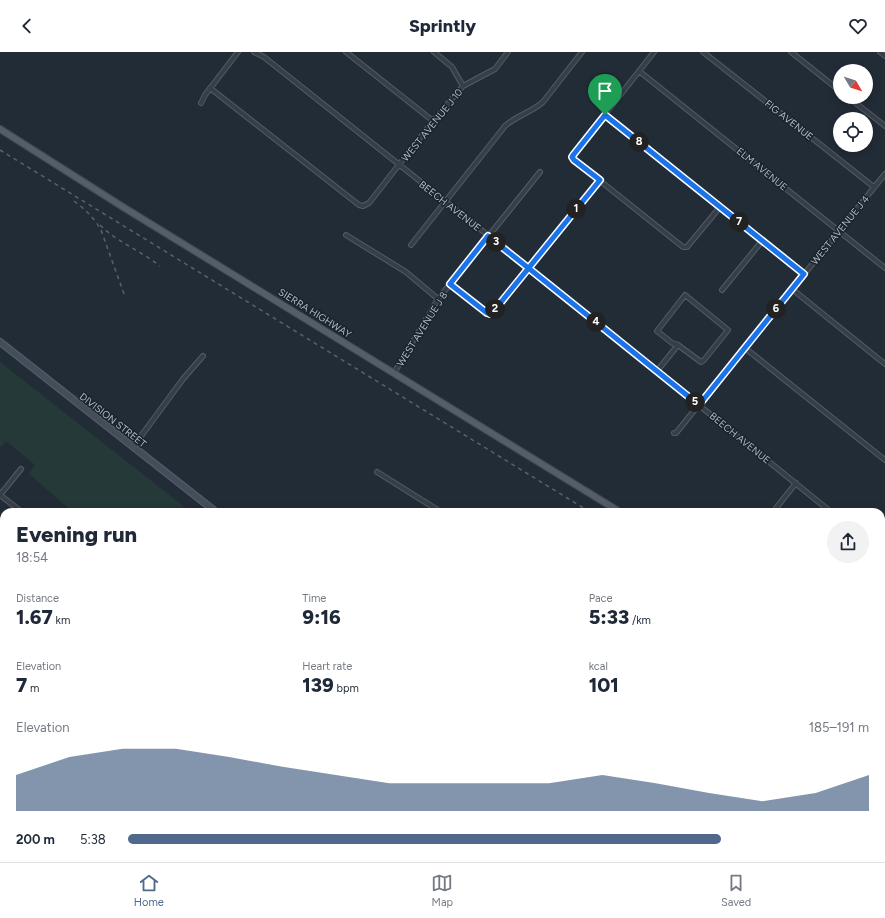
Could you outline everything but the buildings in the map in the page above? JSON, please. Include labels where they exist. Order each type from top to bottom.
[{"type":"main road","name":"SIERRA HIGHWAY","points":[[0,129],[123,207],[613,508]]},
{"type":"main road","name":"DIVISION STREET","points":[[0,342],[211,508]]},
{"type":"street","points":[[201,103],[210,88],[238,52]]},
{"type":"street","name":"BEECH AVENUE","points":[[254,52],[264,58],[399,165],[826,508]]},
{"type":"street","points":[[346,52],[433,121]]},
{"type":"street","points":[[434,52],[452,67],[463,86]]},
{"type":"street","name":"WEST AVENUE J 10","points":[[210,88],[358,205],[363,206],[369,203],[433,121],[463,86],[495,69],[508,52]]},
{"type":"street","points":[[411,245],[444,201],[505,126],[543,102],[582,52]]},
{"type":"street","points":[[654,52],[572,157],[683,247],[687,248],[720,207]]},
{"type":"street","name":"FIG AVENUE","points":[[703,52],[874,187]]},
{"type":"street","points":[[791,52],[833,85]]},
{"type":"street","points":[[880,52],[885,56]]},
{"type":"street","name":"ELM AVENUE","points":[[639,71],[885,268]]},
{"type":"street","points":[[857,104],[885,126]]},
{"type":"street","points":[[605,115],[804,274]]},
{"type":"street","name":"WEST AVENUE J 8","points":[[394,373],[438,299],[540,172]]},
{"type":"street","name":"WEST AVENUE J 4","points":[[674,433],[676,433],[699,405],[885,174]]},
{"type":"street","points":[[450,284],[487,313],[490,314],[493,312],[600,180]]},
{"type":"street","points":[[346,235],[406,272],[438,299]]},
{"type":"street","points":[[722,290],[762,241]]},
{"type":"street","points":[[792,289],[885,364]]},
{"type":"street","points":[[685,295],[728,330],[701,362],[678,345],[672,343],[657,331],[685,295]]},
{"type":"street","points":[[657,371],[678,345]]},
{"type":"street","points":[[745,348],[885,460]]},
{"type":"street","points":[[133,447],[183,379],[203,356]]},
{"type":"street","points":[[17,508],[0,495],[22,469]]},
{"type":"street","points":[[377,472],[435,508]]},
{"type":"street","points":[[776,508],[796,483]]},
{"type":"green space","points":[[0,362],[186,508],[68,508],[29,474],[35,465],[6,441],[0,447]]},
{"type":"railway","points":[[0,150],[583,508]]},
{"type":"railway","points":[[74,201],[89,214],[101,230],[124,294]]},
{"type":"railway","points":[[100,225],[121,241],[160,266]]},
{"type":"route","points":[[605,115],[572,157],[600,180],[528,268],[493,312],[490,314],[487,313],[450,284],[488,236],[528,268],[553,287],[699,405],[804,274],[605,115]]}]
